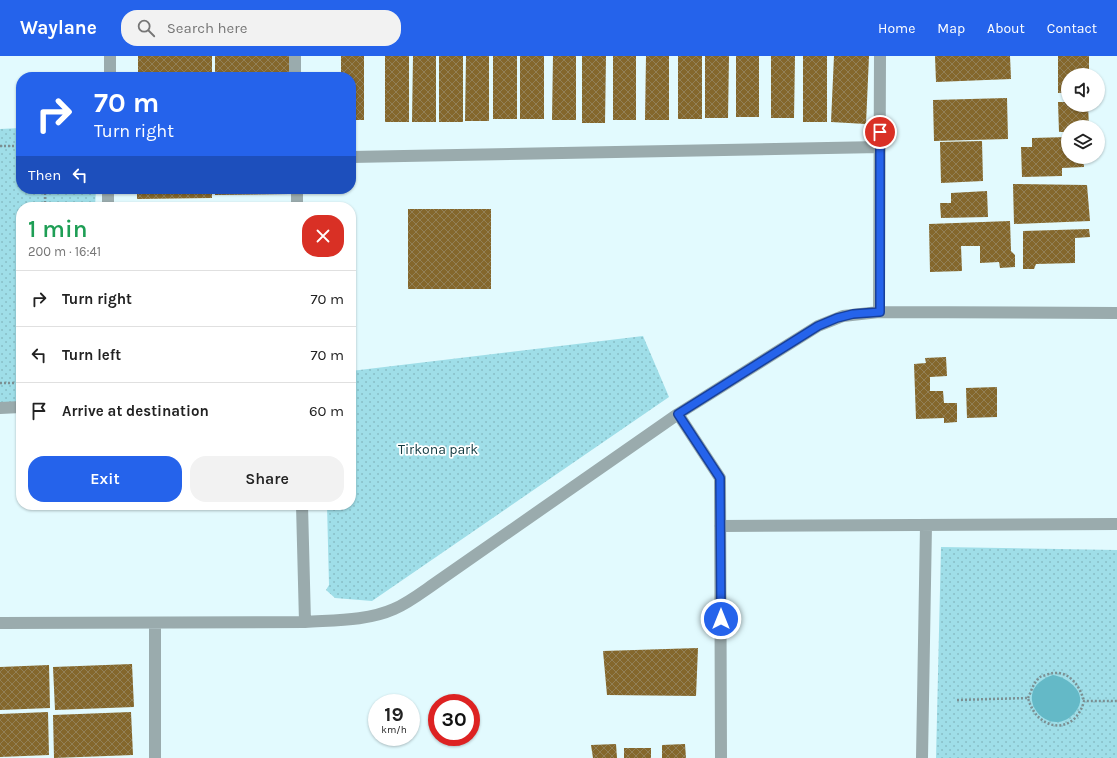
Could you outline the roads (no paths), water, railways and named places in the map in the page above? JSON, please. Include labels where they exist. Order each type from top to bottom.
[{"type":"street","points":[[110,56],[110,72]]},
{"type":"street","points":[[295,56],[296,72]]},
{"type":"street","points":[[880,56],[880,312]]},
{"type":"street","points":[[356,157],[880,147]]},
{"type":"street","points":[[0,623],[305,622],[374,616],[402,605],[678,414],[818,326],[837,318],[853,314],[880,312],[1117,313]]},
{"type":"street","points":[[0,408],[16,407]]},
{"type":"street","points":[[678,414],[720,478],[721,758]]},
{"type":"street","points":[[302,510],[305,622]]},
{"type":"street","points":[[720,526],[1117,524]]},
{"type":"street","points":[[922,758],[926,525]]},
{"type":"street","points":[[155,758],[156,623]]},
{"type":"park label","name":"Tirkona park","points":[[438,449]]}]
